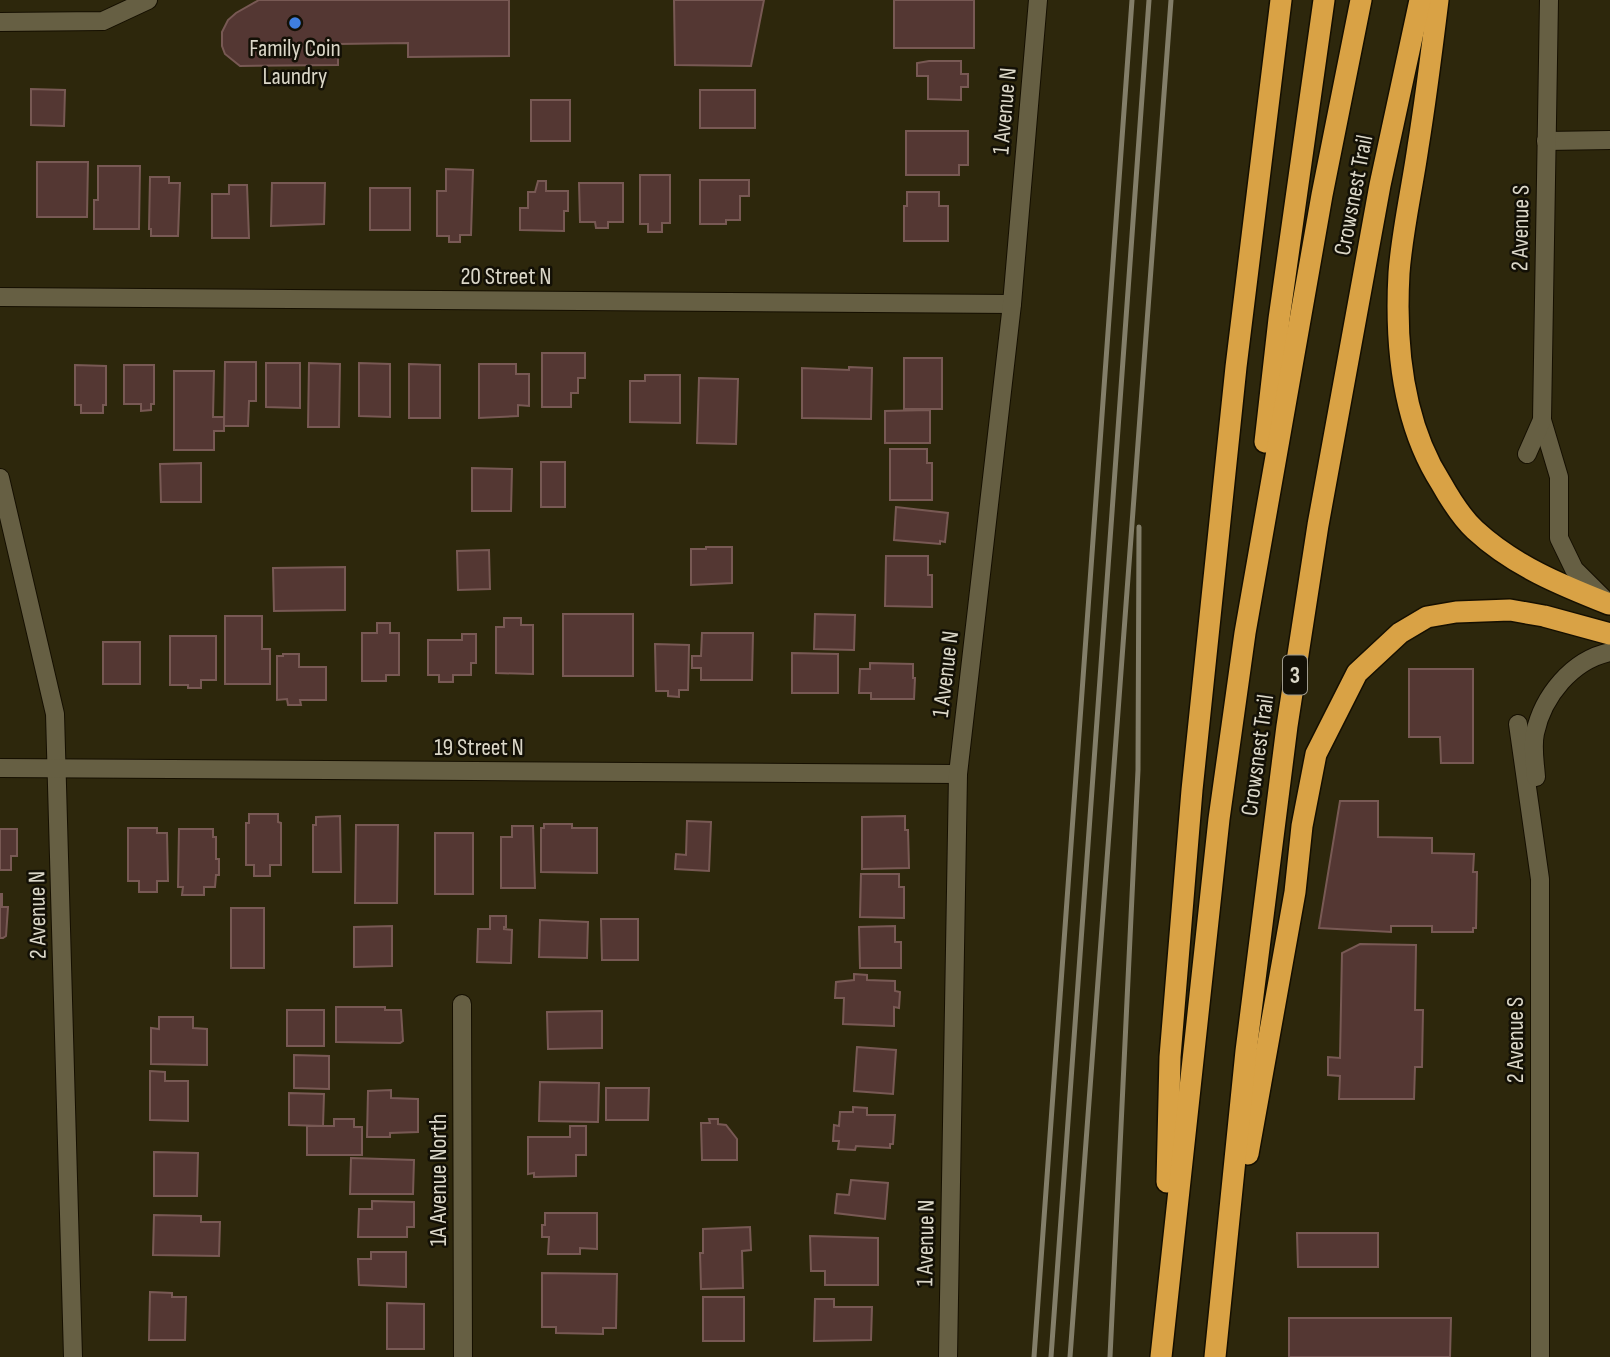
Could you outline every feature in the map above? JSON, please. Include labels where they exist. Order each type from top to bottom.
[{"type":"highway","points":[[1164,1321],[1170,1057],[1191,804],[1236,367],[1281,0]]},
{"type":"highway","points":[[1245,633],[1279,319],[1324,0]]},
{"type":"highway","name":"Crowsnest Trail","points":[[1161,1357],[1219,819],[1245,633],[1322,195],[1361,0]]},
{"type":"highway","name":"Crowsnest Trail","points":[[1214,1357],[1245,1064],[1287,726],[1318,525],[1380,185],[1420,0]]},
{"type":"highway","points":[[1438,0],[1399,272],[1399,326],[1407,401],[1429,465],[1447,495],[1473,528],[1500,552],[1528,568],[1557,584],[1610,604]]},
{"type":"highway","points":[[1216,1335],[1295,892],[1302,826],[1316,754],[1357,673],[1400,633],[1427,617],[1456,612],[1510,610],[1544,616],[1610,634]]},
{"type":"street","points":[[0,22],[103,21],[148,0]]},
{"type":"street","name":"1 Avenue N","points":[[948,1357],[958,774],[1012,304],[1038,0]]},
{"type":"street","name":"2 Avenue S","points":[[1527,454],[1542,420],[1549,0]]},
{"type":"street","points":[[1546,141],[1610,140]]},
{"type":"street","name":"20 Street N","points":[[0,297],[1012,304]]},
{"type":"street","points":[[1542,420],[1559,477],[1559,538],[1574,569],[1610,604]]},
{"type":"street","name":"2 Avenue N","points":[[0,478],[55,714],[73,1357]]},
{"type":"street","points":[[1540,879],[1534,736],[1543,705],[1578,664],[1596,655],[1610,652]]},
{"type":"street","name":"2 Avenue S","points":[[1518,724],[1540,879],[1540,1357]]},
{"type":"street","name":"19 Street N","points":[[0,768],[958,774]]},
{"type":"street","name":"1A Avenue North","points":[[462,1003],[463,1357]]},
{"type":"building","points":[[259,0],[509,0],[509,56],[408,57],[408,43],[338,44],[338,65],[240,66],[225,54],[222,32],[228,20],[236,13]]},
{"type":"building","points":[[674,0],[764,0],[751,66],[675,65]]},
{"type":"building","points":[[894,0],[974,0],[974,48],[894,48]]},
{"type":"building","points":[[961,61],[961,74],[968,74],[968,87],[961,87],[961,100],[928,99],[928,76],[917,76],[917,63]]},
{"type":"building","points":[[31,89],[65,90],[64,126],[31,125]]},
{"type":"building","points":[[700,90],[755,90],[755,128],[700,128]]},
{"type":"building","points":[[531,100],[570,100],[570,141],[531,141]]},
{"type":"building","points":[[906,131],[968,131],[968,165],[959,165],[959,175],[906,175]]},
{"type":"building","points":[[37,162],[88,162],[87,217],[37,217]]},
{"type":"building","points":[[98,166],[140,166],[139,229],[94,229],[94,200],[98,200]]},
{"type":"building","points":[[446,169],[473,170],[471,235],[460,235],[460,242],[449,242],[449,236],[437,236],[437,191],[446,191]]},
{"type":"building","points":[[640,175],[670,175],[670,223],[662,223],[662,232],[648,232],[648,224],[640,224]]},
{"type":"building","points":[[150,177],[169,177],[169,183],[180,183],[178,236],[151,236]]},
{"type":"building","points":[[700,180],[749,180],[749,196],[740,196],[740,220],[726,220],[726,224],[700,224]]},
{"type":"building","points":[[538,181],[546,181],[546,191],[568,191],[564,231],[520,230],[520,208],[528,208],[528,192],[535,192]]},
{"type":"building","points":[[272,183],[325,183],[324,224],[271,226]]},
{"type":"building","points":[[579,183],[623,183],[623,222],[608,222],[608,228],[596,228],[595,222],[580,222]]},
{"type":"building","points":[[229,185],[247,185],[249,238],[212,238],[212,194],[229,194]]},
{"type":"building","points":[[370,188],[410,188],[410,230],[370,230]]},
{"type":"building","points":[[907,192],[939,192],[939,206],[948,206],[948,241],[904,241],[904,206],[907,206]]},
{"type":"building","points":[[542,353],[585,353],[585,378],[578,378],[578,393],[571,393],[571,407],[542,407]]},
{"type":"building","points":[[904,358],[942,358],[942,409],[904,409]]},
{"type":"building","points":[[225,362],[256,362],[256,401],[249,401],[248,426],[224,426]]},
{"type":"building","points":[[266,363],[300,363],[300,408],[266,407]]},
{"type":"building","points":[[309,363],[340,364],[339,427],[308,427]]},
{"type":"building","points":[[359,363],[390,364],[390,417],[359,416]]},
{"type":"building","points":[[409,364],[440,365],[440,418],[409,418]]},
{"type":"building","points":[[479,364],[516,364],[516,374],[529,374],[529,406],[518,405],[518,416],[479,418]]},
{"type":"building","points":[[75,365],[106,366],[106,405],[103,405],[103,413],[81,413],[81,405],[75,405]]},
{"type":"building","points":[[124,365],[154,365],[154,404],[151,404],[151,410],[141,411],[141,404],[124,404]]},
{"type":"building","points":[[849,367],[872,368],[871,419],[802,418],[802,368],[849,370]]},
{"type":"building","points":[[174,371],[214,371],[213,417],[224,417],[224,431],[214,431],[214,450],[174,450]]},
{"type":"building","points":[[645,375],[680,375],[680,423],[630,422],[630,381],[645,381]]},
{"type":"building","points":[[699,378],[738,379],[736,444],[697,443]]},
{"type":"building","points":[[930,410],[930,443],[885,443],[885,411]]},
{"type":"building","points":[[890,449],[927,449],[927,463],[932,463],[932,500],[890,500]]},
{"type":"building","points":[[541,462],[565,462],[565,507],[541,507]]},
{"type":"building","points":[[201,463],[201,502],[161,502],[160,464]]},
{"type":"building","points":[[472,468],[512,469],[511,511],[472,511]]},
{"type":"building","points":[[896,507],[948,513],[945,542],[940,541],[940,544],[894,540]]},
{"type":"building","points":[[732,547],[732,583],[691,585],[691,549]]},
{"type":"building","points":[[489,550],[490,589],[458,590],[457,551]]},
{"type":"building","points":[[886,556],[928,556],[928,575],[932,575],[932,607],[885,606]]},
{"type":"building","points":[[345,567],[345,610],[274,611],[273,568]]},
{"type":"building","points":[[563,614],[633,614],[633,676],[563,676]]},
{"type":"building","points":[[815,614],[855,615],[854,650],[814,649]]},
{"type":"building","points":[[225,616],[262,616],[262,649],[270,649],[270,684],[225,684]]},
{"type":"building","points":[[504,618],[521,618],[521,625],[533,625],[533,674],[496,673],[496,627],[504,627]]},
{"type":"building","points":[[377,623],[390,623],[390,633],[399,633],[399,675],[386,675],[386,681],[362,681],[362,633],[377,633]]},
{"type":"building","points":[[702,633],[753,633],[752,680],[701,680],[701,668],[692,668],[692,656],[701,656]]},
{"type":"building","points":[[462,634],[476,634],[476,663],[471,663],[471,675],[453,675],[453,682],[439,682],[439,675],[428,675],[428,640],[462,640]]},
{"type":"building","points":[[170,636],[216,636],[216,680],[201,680],[201,688],[170,685]]},
{"type":"building","points":[[103,642],[140,642],[140,684],[103,684]]},
{"type":"building","points":[[655,644],[689,645],[688,690],[679,690],[679,697],[668,696],[668,691],[656,691]]},
{"type":"building","points":[[792,653],[838,654],[838,693],[792,693]]},
{"type":"building","points":[[299,654],[299,667],[326,667],[326,700],[300,700],[301,705],[288,705],[287,699],[277,700],[277,656]]},
{"type":"building","points":[[870,663],[913,664],[914,699],[871,699],[871,693],[859,693],[860,669],[870,669]]},
{"type":"building","points":[[1409,669],[1473,669],[1473,763],[1441,763],[1440,737],[1409,737]]},
{"type":"building","points":[[1340,801],[1378,801],[1378,837],[1432,838],[1432,853],[1474,854],[1473,872],[1477,872],[1476,928],[1473,928],[1473,932],[1432,932],[1432,926],[1391,926],[1391,932],[1319,928]]},
{"type":"building","points":[[249,814],[278,814],[278,822],[281,823],[281,865],[270,865],[270,876],[254,876],[254,865],[246,865],[246,823],[249,823]]},
{"type":"building","points":[[340,816],[341,872],[313,872],[313,825],[316,825],[316,817]]},
{"type":"building","points":[[905,816],[909,868],[862,869],[862,817]]},
{"type":"building","points":[[687,821],[711,822],[709,871],[675,869],[676,854],[686,855]]},
{"type":"building","points":[[544,824],[572,824],[572,828],[597,828],[597,873],[541,872],[541,828],[544,828]]},
{"type":"building","points":[[356,825],[398,825],[397,903],[355,903]]},
{"type":"building","points":[[512,826],[533,826],[535,888],[501,888],[501,837],[512,837]]},
{"type":"building","points":[[128,828],[157,828],[157,833],[167,833],[168,881],[157,881],[157,892],[139,892],[139,881],[128,881]]},
{"type":"building","points":[[0,829],[17,829],[17,856],[11,856],[11,870],[0,870]]},
{"type":"building","points":[[179,829],[213,829],[219,875],[216,875],[215,887],[204,887],[204,895],[182,895],[183,887],[178,887]]},
{"type":"building","points":[[435,833],[473,833],[473,894],[435,894]]},
{"type":"building","points":[[861,874],[899,874],[899,887],[904,887],[904,918],[860,917]]},
{"type":"building","points":[[0,894],[2,907],[8,907],[6,936],[3,938],[0,938]]},
{"type":"building","points":[[231,908],[264,908],[264,968],[231,968]]},
{"type":"building","points":[[490,916],[506,916],[504,929],[512,930],[511,963],[477,962],[478,929],[490,929]]},
{"type":"building","points":[[601,919],[638,919],[638,960],[602,960]]},
{"type":"building","points":[[540,920],[588,922],[587,958],[539,957]]},
{"type":"building","points":[[392,926],[392,966],[354,967],[354,927]]},
{"type":"building","points":[[895,926],[895,942],[901,942],[901,968],[860,968],[859,927]]},
{"type":"building","points":[[1360,944],[1416,945],[1415,1010],[1423,1010],[1422,1067],[1415,1067],[1414,1099],[1339,1099],[1340,1076],[1328,1075],[1328,1057],[1340,1058],[1342,953]]},
{"type":"building","points":[[854,974],[867,975],[867,980],[895,981],[895,991],[900,992],[899,1008],[894,1007],[894,1026],[843,1024],[844,998],[835,998],[836,982],[854,980]]},
{"type":"building","points":[[336,1007],[385,1007],[385,1010],[401,1010],[403,1041],[336,1042]]},
{"type":"building","points":[[287,1010],[324,1010],[324,1046],[287,1046]]},
{"type":"building","points":[[602,1011],[602,1048],[548,1049],[547,1012]]},
{"type":"building","points":[[159,1017],[193,1017],[193,1028],[207,1029],[207,1065],[151,1064],[151,1028],[159,1029]]},
{"type":"building","points":[[857,1047],[896,1050],[893,1094],[854,1091]]},
{"type":"building","points":[[294,1055],[329,1056],[329,1089],[294,1088]]},
{"type":"building","points":[[150,1071],[165,1072],[165,1081],[188,1081],[188,1121],[150,1120]]},
{"type":"building","points":[[540,1082],[599,1083],[598,1122],[539,1121]]},
{"type":"building","points":[[606,1088],[649,1088],[648,1120],[606,1120]]},
{"type":"building","points":[[391,1090],[391,1098],[418,1099],[418,1132],[390,1133],[390,1137],[367,1137],[368,1091]]},
{"type":"building","points":[[289,1093],[324,1094],[323,1126],[289,1125]]},
{"type":"building","points":[[853,1107],[867,1108],[867,1115],[895,1115],[893,1144],[890,1144],[890,1148],[856,1146],[855,1150],[838,1149],[839,1141],[833,1141],[834,1125],[839,1126],[840,1112],[853,1112]]},
{"type":"building","points":[[334,1119],[354,1119],[354,1127],[362,1127],[362,1155],[307,1155],[307,1126],[334,1126]]},
{"type":"building","points":[[709,1119],[718,1119],[718,1124],[726,1125],[737,1139],[737,1160],[702,1160],[701,1123],[710,1123]]},
{"type":"building","points":[[570,1126],[586,1126],[586,1155],[576,1155],[576,1176],[534,1177],[534,1173],[528,1174],[528,1137],[570,1137]]},
{"type":"building","points":[[154,1152],[198,1153],[197,1196],[154,1196]]},
{"type":"building","points":[[351,1158],[414,1160],[413,1194],[350,1194]]},
{"type":"building","points":[[851,1180],[888,1183],[885,1219],[835,1213],[837,1194],[849,1195]]},
{"type":"building","points":[[372,1201],[414,1202],[414,1227],[407,1227],[407,1237],[358,1237],[359,1209],[372,1209]]},
{"type":"building","points":[[545,1213],[597,1213],[597,1249],[580,1248],[580,1254],[548,1254],[549,1237],[542,1237]]},
{"type":"building","points":[[154,1215],[201,1216],[201,1222],[220,1222],[219,1256],[153,1255]]},
{"type":"building","points":[[750,1227],[751,1250],[742,1251],[743,1288],[701,1289],[700,1253],[703,1253],[703,1229]]},
{"type":"building","points":[[1297,1233],[1378,1233],[1378,1267],[1298,1267]]},
{"type":"building","points":[[810,1236],[878,1238],[878,1285],[825,1285],[825,1271],[811,1271]]},
{"type":"building","points":[[371,1252],[406,1252],[406,1287],[359,1285],[358,1259],[371,1259]]},
{"type":"building","points":[[542,1273],[617,1274],[616,1328],[603,1328],[603,1334],[556,1333],[556,1327],[542,1327]]},
{"type":"building","points":[[150,1292],[186,1297],[185,1340],[149,1340]]},
{"type":"building","points":[[703,1297],[744,1297],[744,1341],[703,1341]]},
{"type":"building","points":[[815,1299],[834,1299],[834,1307],[872,1307],[871,1340],[814,1341]]},
{"type":"building","points":[[387,1303],[424,1304],[424,1349],[387,1349]]},
{"type":"building","points":[[1289,1318],[1451,1318],[1450,1357],[1289,1357]]},
{"type":"railway","points":[[1034,1357],[1132,0]]},
{"type":"railway","points":[[1051,1357],[1149,0]]},
{"type":"railway","points":[[1070,1357],[1171,0]]},
{"type":"railway","points":[[1110,1357],[1138,770],[1139,527]]},
{"type":"place","name":"Family Coin Laundry","points":[[295,23]]}]
